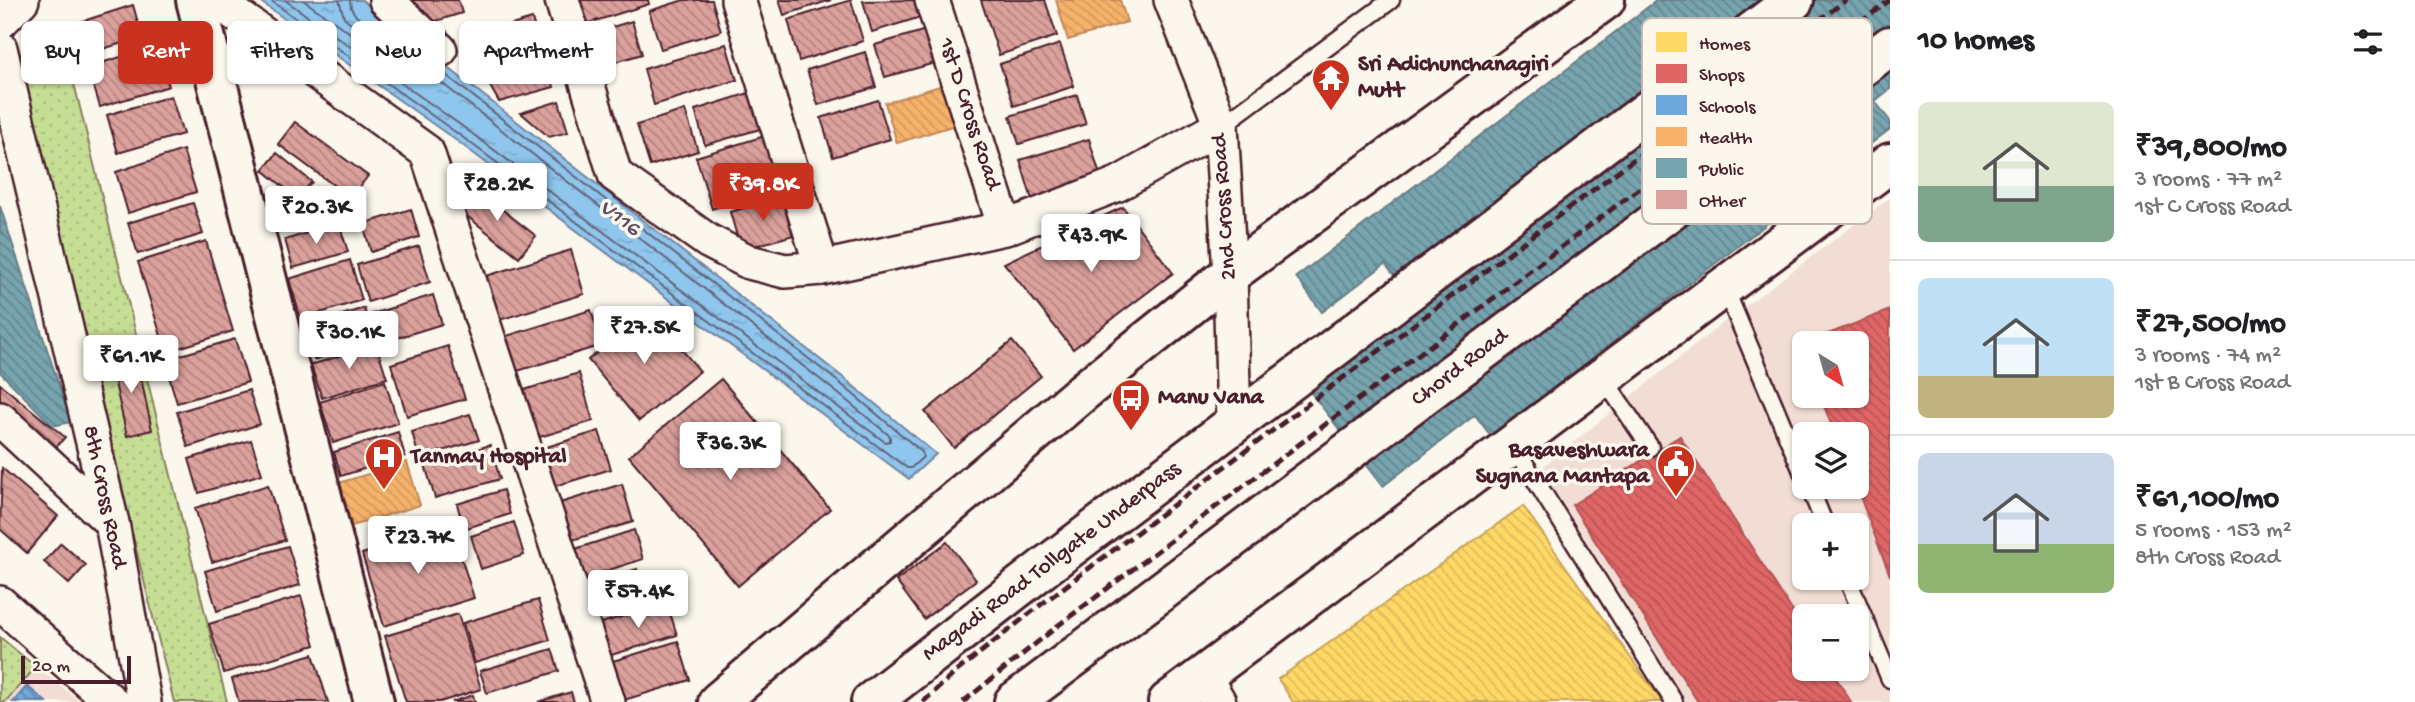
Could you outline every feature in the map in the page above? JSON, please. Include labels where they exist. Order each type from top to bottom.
[{"type":"main road","points":[[196,0],[374,702]]},
{"type":"main road","points":[[718,702],[1084,391],[1230,274],[1605,0]]},
{"type":"main road","points":[[1770,18],[1794,0]]},
{"type":"main road","name":"Chord Road","points":[[1872,59],[1890,46]]},
{"type":"main road","points":[[1234,424],[1642,115]]},
{"type":"main road","points":[[1872,176],[1890,163]]},
{"type":"main road","name":"Chord Road","points":[[1032,698],[1107,632],[1652,224]]},
{"type":"main road","points":[[1168,702],[1211,689],[1512,443],[1808,224]]},
{"type":"main road","name":"Magadi Road Tollgate Underpass","points":[[871,702],[1234,424]]},
{"type":"street","points":[[0,22],[22,0]]},
{"type":"street","points":[[216,0],[428,152],[608,702]]},
{"type":"street","points":[[386,0],[409,21]]},
{"type":"street","points":[[562,0],[615,175],[708,241],[749,262],[785,271],[822,268],[1005,228],[1118,184],[1221,126]]},
{"type":"street","points":[[738,0],[822,268]]},
{"type":"street","name":"1st D Cross Road","points":[[932,0],[1005,228]]},
{"type":"street","name":"2nd Cross Road","points":[[1171,0],[1221,126],[1230,274],[1234,424]]},
{"type":"street","name":"8th Cross Road","points":[[0,48],[112,523],[144,702]]},
{"type":"street","points":[[0,418],[112,523]]},
{"type":"street","points":[[0,603],[111,702]]},
{"type":"lane","points":[[1221,126],[1391,0]]},
{"type":"lane","points":[[1724,286],[1792,448]]},
{"type":"lane","points":[[1602,376],[1650,447]]},
{"type":"lane","points":[[1512,443],[1674,702]]},
{"type":"lane","points":[[1852,590],[1890,679]]},
{"type":"shaded area","name":"Basaveshwara Sugnana Mantapa","points":[[1890,198],[1890,702],[1687,702],[1541,468],[1723,323],[1855,224],[1872,224],[1872,211]]},
{"type":"shaded area","points":[[36,667],[81,702],[5,702]]},
{"type":"green space","points":[[21,54],[21,84],[74,84],[227,702],[174,702],[14,56]]},
{"type":"green space","points":[[0,637],[36,667],[5,702],[0,702]]},
{"type":"water","points":[[258,0],[362,0],[389,21],[351,21],[351,66],[337,56],[337,21],[288,21]]},
{"type":"water","name":"V116","points":[[445,65],[459,76],[459,84],[469,84],[845,379],[936,454],[909,479],[457,141],[377,84],[445,84]]},
{"type":"building: Homes","points":[[1523,506],[1662,702],[1293,702],[1278,679]]},
{"type":"building: Shops","points":[[1890,310],[1890,576],[1869,520],[1869,513],[1866,513],[1861,499],[1869,499],[1869,422],[1830,422],[1825,408],[1869,408],[1869,331],[1836,331]]},
{"type":"building: Shops","points":[[1680,436],[1792,610],[1792,681],[1838,681],[1851,702],[1698,702],[1572,505]]},
{"type":"building: Schools","points":[[27,686],[46,702],[13,702]]},
{"type":"building: Health","points":[[1056,0],[1120,0],[1127,22],[1068,40]]},
{"type":"building: Health","points":[[946,84],[958,124],[897,143],[885,103]]},
{"type":"building: Health","points":[[407,462],[420,505],[352,526],[339,483]]},
{"type":"building: Public","points":[[1657,0],[1890,0],[1890,89],[1875,101],[1890,121],[1890,129],[1872,143],[1872,18],[1642,18],[1642,224],[1767,224],[1491,436],[1475,415],[1383,486],[1305,385],[1414,301],[1385,264],[1322,312],[1296,277]]},
{"type":"building: Public","points":[[0,206],[71,422],[53,426],[0,372]]},
{"type":"building: Other","points":[[387,0],[458,0],[462,13],[436,21],[393,21]]},
{"type":"building: Other","points":[[579,0],[648,0],[649,4],[595,21],[585,21]]},
{"type":"building: Other","points":[[684,0],[712,0],[721,31],[661,49],[649,11]]},
{"type":"building: Other","points":[[779,0],[831,0],[784,15]]},
{"type":"building: Other","points":[[851,0],[863,41],[799,61],[788,20]]},
{"type":"building: Other","points":[[916,0],[921,17],[872,32],[863,1]]},
{"type":"building: Other","points":[[981,0],[1045,0],[1057,36],[999,55]]},
{"type":"building: Other","points":[[133,5],[138,21],[118,21],[118,44],[104,49],[104,21],[83,21]]},
{"type":"building: Other","points":[[632,21],[642,54],[616,62],[616,26]]},
{"type":"building: Other","points":[[926,30],[935,63],[885,77],[875,45]]},
{"type":"building: Other","points":[[726,44],[737,80],[654,105],[644,69]]},
{"type":"building: Other","points":[[1060,44],[1074,86],[1014,106],[1000,64]]},
{"type":"building: Other","points":[[865,52],[876,87],[818,105],[807,70]]},
{"type":"building: Other","points":[[118,58],[118,84],[169,86],[100,107],[93,84],[104,84],[104,62]]},
{"type":"building: Other","points":[[489,84],[553,84],[554,87],[499,102]]},
{"type":"building: Other","points":[[749,93],[760,129],[705,145],[695,110]]},
{"type":"building: Other","points":[[1077,95],[1086,124],[1019,144],[1010,116]]},
{"type":"building: Other","points":[[171,96],[183,134],[118,153],[107,115]]},
{"type":"building: Other","points":[[878,100],[890,139],[833,157],[821,118]]},
{"type":"building: Other","points":[[559,101],[568,132],[549,137],[521,113]]},
{"type":"building: Other","points":[[685,110],[698,151],[650,166],[637,125]]},
{"type":"building: Other","points":[[295,122],[368,176],[351,198],[278,144]]},
{"type":"building: Other","points":[[768,135],[784,186],[712,209],[696,157]]},
{"type":"building: Other","points":[[1089,139],[1102,182],[1033,203],[1020,160]]},
{"type":"building: Other","points":[[183,150],[196,192],[128,213],[116,172]]},
{"type":"building: Other","points":[[277,153],[312,182],[297,198],[263,170]]},
{"type":"building: Other","points":[[475,188],[536,236],[519,257],[458,209]]},
{"type":"building: Other","points":[[786,196],[797,234],[741,250],[730,212]]},
{"type":"building: Other","points":[[327,198],[332,215],[280,231],[275,214]]},
{"type":"building: Other","points":[[193,203],[203,234],[138,254],[128,223]]},
{"type":"building: Other","points":[[1123,207],[1173,273],[1073,349],[1004,263]]},
{"type":"building: Other","points":[[411,209],[419,237],[371,252],[363,224]]},
{"type":"building: Other","points":[[339,223],[348,252],[293,268],[285,240]]},
{"type":"building: Other","points":[[206,241],[233,331],[166,352],[138,262]]},
{"type":"building: Other","points":[[419,246],[430,282],[368,302],[357,265]]},
{"type":"building: Other","points":[[571,250],[584,294],[496,321],[483,277]]},
{"type":"building: Other","points":[[350,260],[362,300],[301,319],[289,279]]},
{"type":"building: Other","points":[[433,295],[442,324],[381,343],[372,314]]},
{"type":"building: Other","points":[[364,308],[374,341],[314,360],[304,327]]},
{"type":"building: Other","points":[[591,310],[602,345],[511,373],[500,338]]},
{"type":"building: Other","points":[[648,310],[700,371],[639,421],[588,360]]},
{"type":"building: Other","points":[[235,339],[248,382],[177,403],[164,360]]},
{"type":"building: Other","points":[[1012,341],[1041,376],[954,448],[925,412]]},
{"type":"building: Other","points":[[376,344],[387,378],[322,398],[311,365]]},
{"type":"building: Other","points":[[448,346],[465,399],[407,416],[391,364]]},
{"type":"building: Other","points":[[136,355],[152,430],[127,436],[110,361]]},
{"type":"building: Other","points":[[579,373],[593,421],[533,439],[518,392]]},
{"type":"building: Other","points":[[721,379],[830,509],[738,586],[629,456]]},
{"type":"building: Other","points":[[385,381],[398,423],[333,443],[320,402]]},
{"type":"building: Other","points":[[0,384],[65,437],[51,453],[0,411]]},
{"type":"building: Other","points":[[249,390],[260,424],[188,447],[177,412]]},
{"type":"building: Other","points":[[470,414],[479,440],[419,458],[412,432]]},
{"type":"building: Other","points":[[599,431],[611,469],[552,487],[540,449]]},
{"type":"building: Other","points":[[398,432],[405,456],[341,476],[334,452]]},
{"type":"building: Other","points":[[251,440],[262,474],[199,493],[189,459]]},
{"type":"building: Other","points":[[490,445],[500,479],[435,498],[425,465]]},
{"type":"building: Other","points":[[2,468],[58,516],[27,553],[0,529]]},
{"type":"building: Other","points":[[622,484],[633,522],[572,540],[560,503]]},
{"type":"building: Other","points":[[268,485],[285,540],[212,562],[195,508]]},
{"type":"building: Other","points":[[503,490],[510,514],[464,529],[457,504]]},
{"type":"building: Other","points":[[514,522],[524,555],[481,569],[471,536]]},
{"type":"building: Other","points":[[451,526],[474,598],[384,626],[362,554]]},
{"type":"building: Other","points":[[634,530],[643,559],[581,579],[572,550]]},
{"type":"building: Other","points":[[947,542],[976,580],[924,619],[896,581]]},
{"type":"building: Other","points":[[61,543],[86,565],[69,584],[44,562]]},
{"type":"building: Other","points":[[288,546],[300,585],[217,611],[205,571]]},
{"type":"building: Other","points":[[637,569],[646,599],[596,614],[587,585]]},
{"type":"building: Other","points":[[301,596],[315,645],[224,673],[209,624]]},
{"type":"building: Other","points":[[538,600],[550,640],[475,663],[463,623]]},
{"type":"building: Other","points":[[667,603],[677,635],[608,656],[598,624]]},
{"type":"building: Other","points":[[458,614],[481,689],[440,702],[406,702],[385,636]]},
{"type":"building: Other","points":[[678,641],[690,680],[624,700],[613,661]]},
{"type":"building: Other","points":[[552,649],[559,671],[487,693],[480,671]]},
{"type":"building: Other","points":[[313,654],[328,702],[239,702],[232,679]]},
{"type":"building: Other","points":[[571,692],[574,702],[538,702]]},
{"type":"building: Other","points":[[473,695],[475,702],[452,702]]},
{"type":"railway","points":[[1822,18],[1846,0]]},
{"type":"railway","points":[[1866,18],[1890,0]]},
{"type":"railway","points":[[923,702],[957,671],[1043,603],[1642,153]]},
{"type":"railway","points":[[963,702],[1060,624],[1642,186]]},
{"type":"place","name":"Sri Adichunchanagiri Mutt","points":[[1331,112]]},
{"type":"place","name":"Manu Vana","points":[[1131,432]]},
{"type":"place","name":"Tanmay Hospital","points":[[384,491]]},
{"type":"place","name":"Basaveshwara Sugnana Mantapa","points":[[1676,498]]}]
